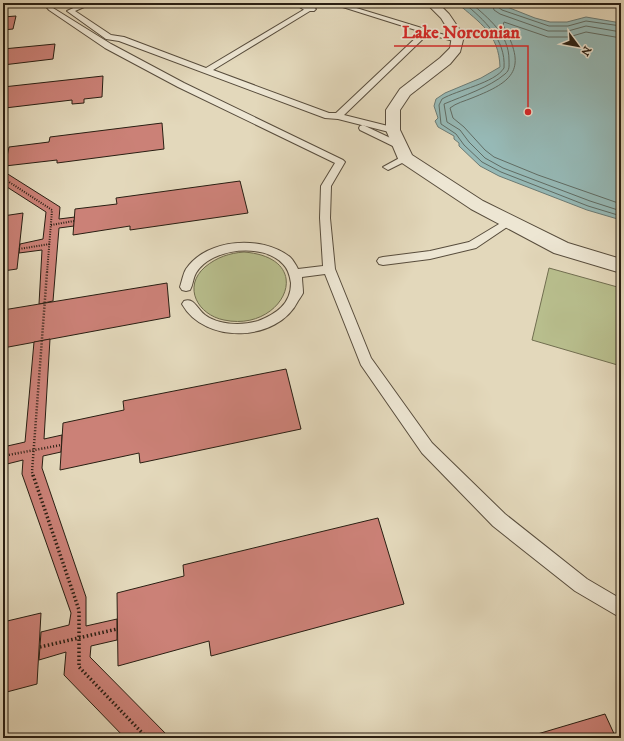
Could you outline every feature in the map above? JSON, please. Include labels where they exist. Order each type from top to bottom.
[{"type":"street","points":[[299,3],[315,6]]},
{"type":"street","points":[[432,3],[445,16],[458,36],[456,49],[445,61],[405,92],[393,110],[393,130],[402,152],[477,205],[561,248],[621,266]]},
{"type":"lane","points":[[46,3],[51,9],[108,46],[181,85],[340,162],[326,186],[325,218],[329,269],[366,361],[427,448],[499,520],[581,585],[621,609]]},
{"type":"lane","points":[[90,3],[70,11],[109,37],[122,39],[328,116],[338,116],[393,130]]},
{"type":"lane","points":[[333,3],[457,40]]},
{"type":"lane","points":[[206,71],[315,6]]},
{"type":"lane","points":[[338,116],[426,32]]},
{"type":"lane","points":[[338,116],[402,152],[388,167]]},
{"type":"lane","points":[[383,261],[430,255],[472,245],[508,221]]},
{"type":"lane","points":[[186,287],[186,280],[199,263],[217,252],[239,246],[261,248],[280,255],[290,264],[296,274],[297,285],[295,295],[289,306],[280,315],[268,322],[253,327],[230,328],[209,324],[198,317],[188,304]]},
{"type":"lane","points":[[296,274],[329,269]]},
{"type":"path","points":[[3,178],[52,210],[32,472],[79,610],[79,667],[147,738]]},
{"type":"path","points":[[3,184],[9,181]]},
{"type":"path","points":[[51,225],[74,222]]},
{"type":"path","points":[[19,249],[50,244]]},
{"type":"path","points":[[3,456],[61,445]]},
{"type":"path","points":[[40,646],[117,629]]},
{"type":"green space","points":[[244,252],[267,257],[281,267],[286,280],[284,293],[276,306],[263,316],[245,321],[224,320],[215,317],[200,306],[196,299],[194,291],[198,275],[205,267],[219,258],[234,253]]},
{"type":"green space","points":[[549,268],[621,288],[621,366],[532,340]]},
{"type":"water","points":[[457,3],[497,3],[535,18],[550,22],[567,22],[586,17],[621,23],[621,220],[587,210],[499,176],[480,166],[459,146],[459,143],[454,139],[454,136],[438,127],[435,121],[438,118],[434,106],[436,99],[445,93],[481,78],[500,67],[496,46],[487,30]]},
{"type":"building","points":[[16,16],[13,29],[3,30],[3,17]]},
{"type":"building","points":[[55,44],[53,59],[3,65],[3,49]]},
{"type":"building","points":[[103,76],[102,97],[84,99],[84,103],[72,104],[72,100],[5,108],[6,105],[3,106],[3,87]]},
{"type":"building","points":[[162,123],[164,149],[57,163],[57,160],[5,166],[9,147],[49,142],[50,137]]},
{"type":"building","points":[[3,171],[60,207],[59,219],[75,217],[74,226],[59,228],[53,301],[39,304],[42,250],[19,253],[20,244],[43,239],[46,212],[7,187],[3,188]]},
{"type":"building","points":[[240,181],[248,213],[130,230],[130,226],[73,235],[75,209],[117,204],[116,198]]},
{"type":"building","points":[[23,213],[17,269],[3,271],[3,216]]},
{"type":"building","points":[[167,283],[170,317],[3,348],[3,310]]},
{"type":"building","points":[[50,339],[44,439],[62,435],[61,452],[43,456],[42,468],[86,597],[86,626],[117,619],[117,640],[91,646],[90,657],[170,738],[125,738],[64,675],[66,652],[39,660],[41,632],[69,625],[71,613],[22,474],[23,460],[3,465],[3,447],[25,442],[34,342]]},
{"type":"building","points":[[286,369],[301,429],[140,463],[139,453],[60,470],[63,423],[124,410],[123,401]]},
{"type":"building","points":[[378,518],[404,604],[211,656],[209,641],[118,666],[117,593],[184,576],[183,565]]},
{"type":"building","points":[[41,613],[37,684],[3,693],[3,622]]},
{"type":"building","points":[[605,714],[616,738],[524,738]]},
{"type":"place","name":"Lake Norconian","points":[[528,112]]}]
